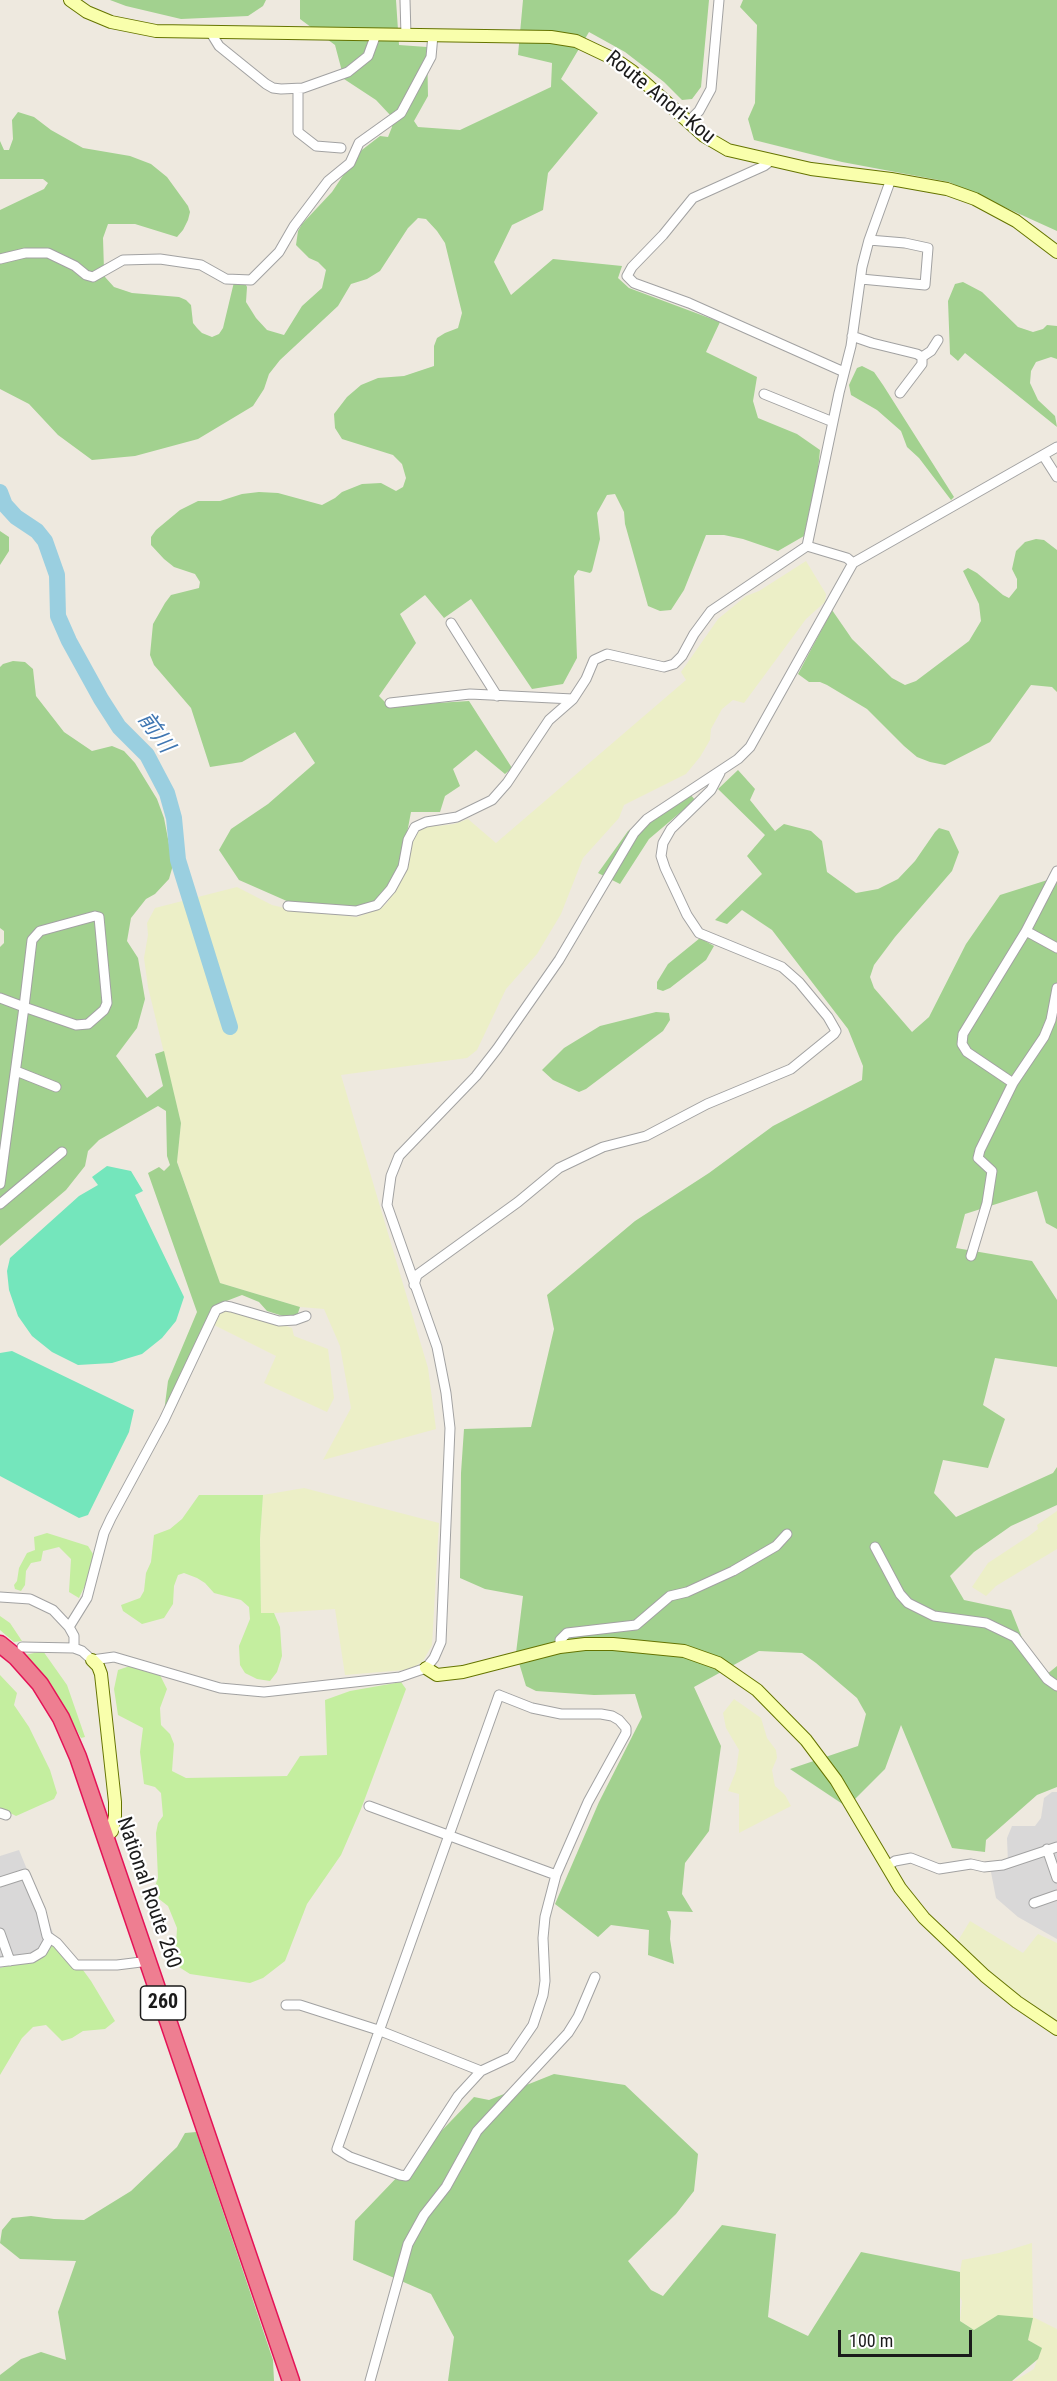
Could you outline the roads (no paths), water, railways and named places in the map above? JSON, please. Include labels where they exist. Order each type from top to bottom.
[{"type":"highway","name":"National Route 260","points":[[0,1644],[16,1657],[40,1684],[61,1718],[78,1757],[291,2381]]},
{"type":"main road","name":"Route Anori-Kou","points":[[70,0],[87,12],[130,27],[156,31],[551,37],[589,45],[632,71],[704,136],[728,150],[810,169],[891,179],[947,189],[975,198],[1016,220],[1057,252]]},
{"type":"main road","points":[[426,1668],[437,1675],[463,1672],[560,1647],[613,1644],[684,1651],[718,1663],[757,1690],[806,1740],[836,1780],[886,1866],[924,1918],[956,1950],[1017,2002],[1057,2029]]},
{"type":"main road","points":[[92,1660],[98,1666],[101,1674],[115,1802],[116,1816],[112,1831],[105,1838]]},
{"type":"street","points":[[405,0],[406,35]]},
{"type":"street","points":[[688,122],[699,111],[711,89],[719,0]]},
{"type":"street","points":[[211,33],[219,46],[273,88],[298,89],[348,72],[368,56],[376,34]]},
{"type":"street","points":[[0,259],[25,253],[48,253],[93,277],[123,260],[160,259],[201,265],[226,279],[251,280],[279,252],[294,226],[328,181],[350,162],[359,143],[401,113],[431,57],[433,35]]},
{"type":"street","points":[[298,89],[298,132],[316,146],[341,148]]},
{"type":"street","points":[[772,160],[764,166],[693,198],[663,235],[632,267],[627,276],[634,283],[689,303],[844,372]]},
{"type":"street","points":[[288,906],[356,911],[377,906],[391,889],[403,867],[408,840],[415,826],[457,817],[492,800],[513,774],[549,720],[573,699],[586,679],[594,660],[607,654],[664,667],[674,664],[682,656],[694,634],[711,611],[807,546],[852,336],[868,240],[891,179]]},
{"type":"street","points":[[861,279],[925,285],[928,248],[905,243],[868,240]]},
{"type":"street","points":[[852,336],[922,357]]},
{"type":"street","points":[[922,357],[931,351],[938,340]]},
{"type":"street","points":[[900,393],[922,364],[922,357]]},
{"type":"street","points":[[764,394],[833,422]]},
{"type":"street","points":[[22,1647],[74,1648],[82,1651],[92,1660],[114,1657],[210,1685],[264,1692],[400,1677],[426,1668],[439,1650],[441,1642],[450,1428],[437,1347],[387,1205],[391,1176],[399,1156],[476,1076],[498,1049],[559,960],[634,833],[647,819],[721,771],[750,747],[853,563],[1057,447]]},
{"type":"street","points":[[1043,455],[1057,477]]},
{"type":"street","points":[[807,546],[847,558],[853,563]]},
{"type":"street","points":[[451,623],[497,696]]},
{"type":"street","points":[[390,703],[470,694],[573,699]]},
{"type":"street","points":[[414,1285],[417,1275],[518,1202],[559,1168],[603,1148],[646,1136],[707,1104],[791,1069],[836,1031],[828,1017],[799,982],[782,967],[699,933],[687,915],[665,868],[661,856],[663,843],[671,829],[711,790],[721,771]]},
{"type":"street","points":[[1013,1083],[968,1052],[962,1044],[963,1034],[1026,931],[1057,871]]},
{"type":"street","points":[[0,998],[24,1007],[76,1025],[88,1024],[104,1010],[107,995],[99,917],[95,916],[51,928],[35,934],[32,940],[24,1007],[16,1071],[0,1184]]},
{"type":"street","points":[[1026,931],[1057,948]]},
{"type":"street","points":[[971,1256],[987,1203],[993,1171],[978,1158],[1013,1083],[1044,1037],[1051,1020],[1057,988]]},
{"type":"street","points":[[16,1071],[56,1087]]},
{"type":"street","points":[[0,1204],[62,1152]]},
{"type":"street","points":[[69,1627],[87,1598],[104,1533],[164,1420],[216,1310],[219,1307],[231,1307],[279,1321],[295,1320],[306,1316]]},
{"type":"street","points":[[560,1647],[560,1640],[567,1633],[580,1630],[626,1628],[636,1625],[670,1596],[687,1592],[733,1571],[776,1546],[787,1534]]},
{"type":"street","points":[[875,1547],[900,1594],[908,1603],[934,1616],[986,1623],[1015,1637],[1047,1679],[1057,1686]]},
{"type":"street","points":[[0,1597],[30,1599],[53,1610],[74,1636],[74,1648]]},
{"type":"street","points":[[499,1695],[532,1708],[561,1714],[612,1716],[626,1728],[624,1741],[588,1802],[568,1843],[556,1875],[545,1917],[543,1938],[545,1982],[540,2009],[533,2025],[512,2057],[481,2071],[458,2096],[406,2176],[350,2157],[337,2149],[499,1695]]},
{"type":"street","points":[[369,1806],[556,1875]]},
{"type":"street","points":[[886,1866],[895,1861],[911,1858],[939,1869],[971,1864],[984,1867],[1003,1865],[1052,1848],[1057,1878]]},
{"type":"street","points":[[0,1882],[26,1874],[41,1911],[47,1936],[76,1965],[82,1967],[149,1961]]},
{"type":"street","points":[[1034,1903],[1057,1895]]},
{"type":"street","points":[[0,1933],[5,1961],[32,1958],[42,1952],[50,1938]]},
{"type":"street","points":[[370,2381],[408,2244],[424,2215],[446,2187],[477,2131],[568,2033],[578,2017],[595,1977]]},
{"type":"street","points":[[286,2005],[300,2005],[378,2030],[481,2071]]},
{"type":"waterway","name":"前川","points":[[0,492],[5,505],[16,517],[37,531],[45,541],[57,575],[58,616],[69,641],[119,727],[147,755],[167,793],[174,818],[178,860],[230,1027]]}]
